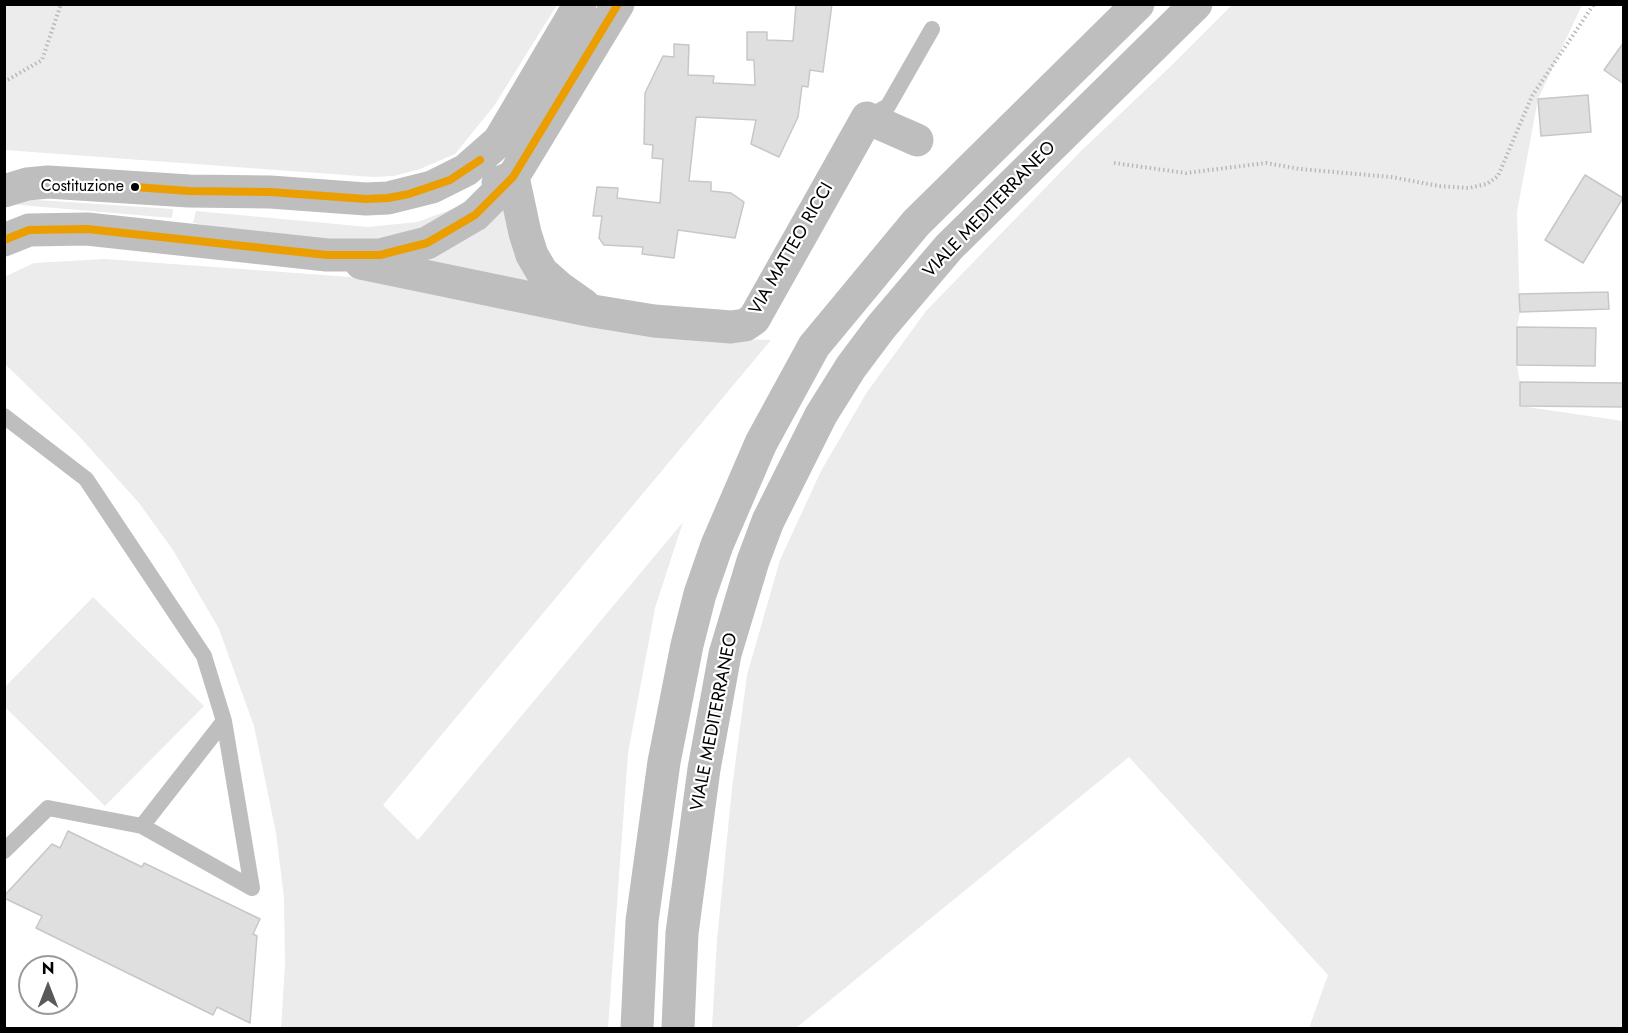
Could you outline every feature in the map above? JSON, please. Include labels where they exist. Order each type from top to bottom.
[{"type":"main road","points":[[4,191],[27,184],[48,182],[189,191],[270,192],[366,199],[409,194],[450,180],[466,170],[499,141],[580,4]]},
{"type":"main road","points":[[17,235],[87,229],[327,255],[380,255],[427,243],[475,215],[513,177],[618,4]]},
{"type":"main road","points":[[637,1029],[642,921],[664,762],[687,645],[700,594],[717,545],[762,443],[814,346],[916,223],[1138,4]]},
{"type":"main road","name":"VIALE MEDITERRANEO","points":[[678,1029],[682,933],[704,769],[725,654],[753,561],[768,521],[821,415],[851,367],[875,335],[949,247],[1196,4]]},
{"type":"main road","points":[[867,118],[917,140]]},
{"type":"main road","name":"VIA MATTEO RICCI","points":[[327,255],[593,311],[654,321],[731,327],[745,325],[754,319],[867,118]]},
{"type":"main road","points":[[189,191],[273,211],[384,220],[422,213],[513,177]]},
{"type":"main road","points":[[513,177],[525,233],[532,255],[542,272],[593,311]]},
{"type":"lane","points":[[867,118],[888,106],[932,29]]},
{"type":"lane","points":[[4,416],[86,479],[204,656],[224,721],[252,888],[142,826],[48,808],[4,851]]},
{"type":"lane","points":[[142,826],[224,721]]},
{"type":"path","points":[[4,82],[42,60],[61,4]]},
{"type":"path","points":[[1113,163],[1186,173],[1266,163],[1300,169],[1391,177],[1439,186],[1468,188],[1487,184],[1498,176],[1532,96],[1594,4]]},
{"type":"shaded area","points":[[4,5],[557,5],[494,106],[455,154],[420,169],[394,176],[372,177],[5,150]]},
{"type":"shaded area","points":[[1232,5],[1582,5],[1538,99],[1517,212],[1520,312],[1517,327],[1517,365],[1520,406],[1623,421],[1623,1028],[1309,1028],[1328,975],[1129,757],[796,1028],[712,1028],[717,940],[732,788],[747,675],[780,560],[821,471],[867,392],[926,311],[1082,150]]},
{"type":"shaded area","points":[[22,199],[173,209],[172,218],[9,204]]},
{"type":"shaded area","points":[[458,207],[427,229],[378,243],[309,241],[193,223],[196,211],[368,227],[417,222]]},
{"type":"shaded area","points":[[505,209],[530,286],[414,265],[499,212]]},
{"type":"shaded area","points":[[105,259],[364,278],[669,337],[771,340],[383,805],[418,840],[683,522],[655,608],[628,753],[608,1028],[281,1028],[285,964],[284,898],[276,833],[254,726],[219,629],[173,550],[139,503],[78,435],[5,364],[4,277],[34,263]]},
{"type":"shaded area","points":[[93,597],[204,706],[105,806],[5,707],[5,687]]},
{"type":"building","points":[[792,4],[832,4],[823,72],[810,70],[808,87],[802,86],[798,117],[779,157],[751,144],[756,120],[696,117],[689,181],[711,182],[711,191],[731,193],[744,202],[735,238],[678,230],[674,258],[642,254],[643,247],[604,245],[599,238],[602,216],[593,216],[597,187],[618,188],[617,198],[660,203],[663,159],[652,158],[653,145],[644,144],[645,93],[663,56],[674,57],[674,44],[689,45],[688,75],[714,76],[713,83],[755,85],[754,60],[747,60],[747,32],[767,32],[767,40],[793,41],[796,5]]},
{"type":"building","points":[[1624,42],[1624,84],[1604,70]]},
{"type":"building","points":[[1588,95],[1591,132],[1541,136],[1538,99]]},
{"type":"building","points":[[1585,175],[1623,198],[1583,263],[1545,240]]},
{"type":"building","points":[[1608,292],[1609,309],[1520,312],[1519,294]]},
{"type":"building","points":[[1517,327],[1596,328],[1595,366],[1517,365]]},
{"type":"building","points":[[1520,382],[1624,383],[1624,407],[1520,406]]},
{"type":"building","points":[[68,831],[142,867],[144,863],[260,919],[253,934],[257,936],[250,1023],[217,1007],[213,1015],[36,928],[42,916],[4,898],[52,844],[60,848]]},
{"type":"transit line","points":[[4,240],[29,230],[87,229],[327,255],[380,255],[427,243],[475,215],[513,177],[618,4]]},
{"type":"transit line","points":[[135,187],[189,191],[270,192],[366,199],[388,198],[409,194],[450,180],[480,160]]},
{"type":"place","name":"Costituzione","points":[[135,187]]}]
